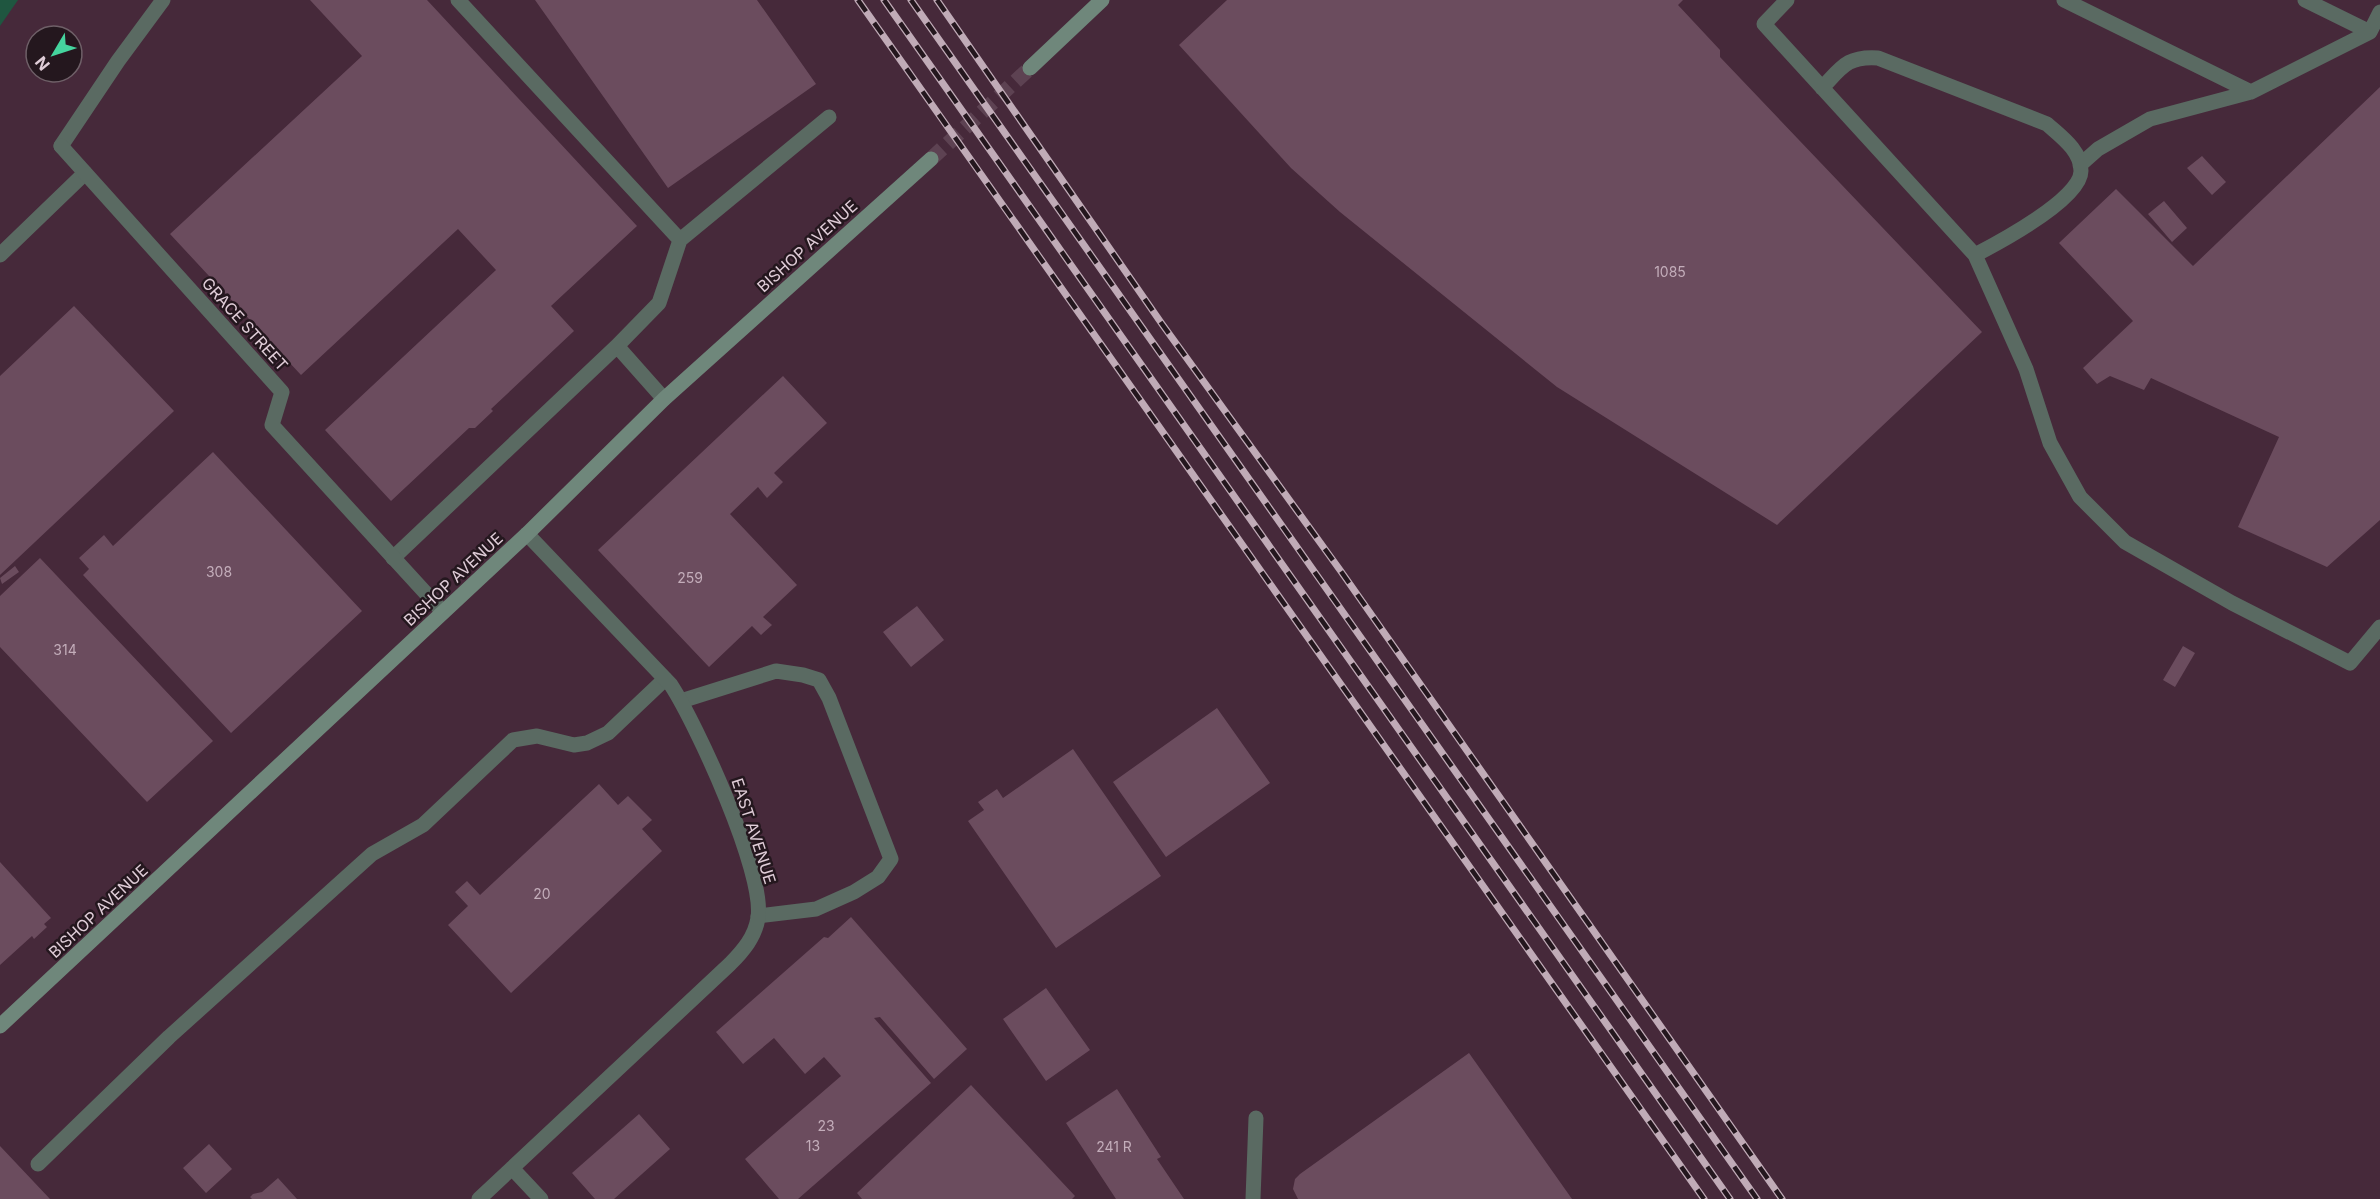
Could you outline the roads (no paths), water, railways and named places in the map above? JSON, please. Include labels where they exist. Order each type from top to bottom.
[{"type":"street","name":"GRACE STREET","points":[[163,0],[118,61],[61,146],[282,392],[272,425],[443,612]]},
{"type":"street","points":[[458,0],[680,240]]},
{"type":"street","points":[[1030,68],[1102,0]]},
{"type":"street","points":[[1787,0],[1764,24],[1975,255],[2026,369],[2050,443],[2079,497],[2125,542],[2232,603],[2350,663],[2380,627]]},
{"type":"street","points":[[2064,0],[2251,92]]},
{"type":"street","points":[[2305,0],[2370,32]]},
{"type":"street","points":[[2080,165],[2098,149],[2150,119],[2251,92],[2370,32],[2380,12]]},
{"type":"street","points":[[1822,88],[1846,63],[1861,57],[1878,58],[2047,124],[2072,148],[2077,155],[2081,171],[2078,181],[2065,197],[2036,219],[1975,255]]},
{"type":"street","points":[[393,558],[617,346],[659,303],[680,240],[829,117]]},
{"type":"street","name":"BISHOP AVENUE","points":[[0,1026],[526,534],[664,399],[931,159]]},
{"type":"street","points":[[0,255],[85,173]]},
{"type":"street","points":[[617,346],[664,399]]},
{"type":"street","name":"EAST AVENUE","points":[[479,1199],[730,964],[749,942],[758,916],[757,894],[750,867],[726,799],[681,701],[665,679],[526,534]]},
{"type":"street","points":[[681,701],[776,671],[804,675],[819,680],[829,698],[891,859],[878,877],[854,892],[816,909],[758,916]]},
{"type":"street","points":[[38,1164],[169,1037],[372,854],[423,825],[513,740],[537,736],[574,745],[587,743],[608,733],[665,679]]},
{"type":"street","points":[[1252,1199],[1256,1118]]},
{"type":"street","points":[[512,1168],[541,1199]]},
{"type":"tunnel","points":[[931,159],[1030,68]]},
{"type":"railway","points":[[858,0],[1704,1199]]},
{"type":"railway","points":[[884,0],[1730,1199]]},
{"type":"railway","points":[[911,0],[1757,1199]]},
{"type":"railway","points":[[937,0],[1162,324],[1340,570],[1782,1199]]}]
